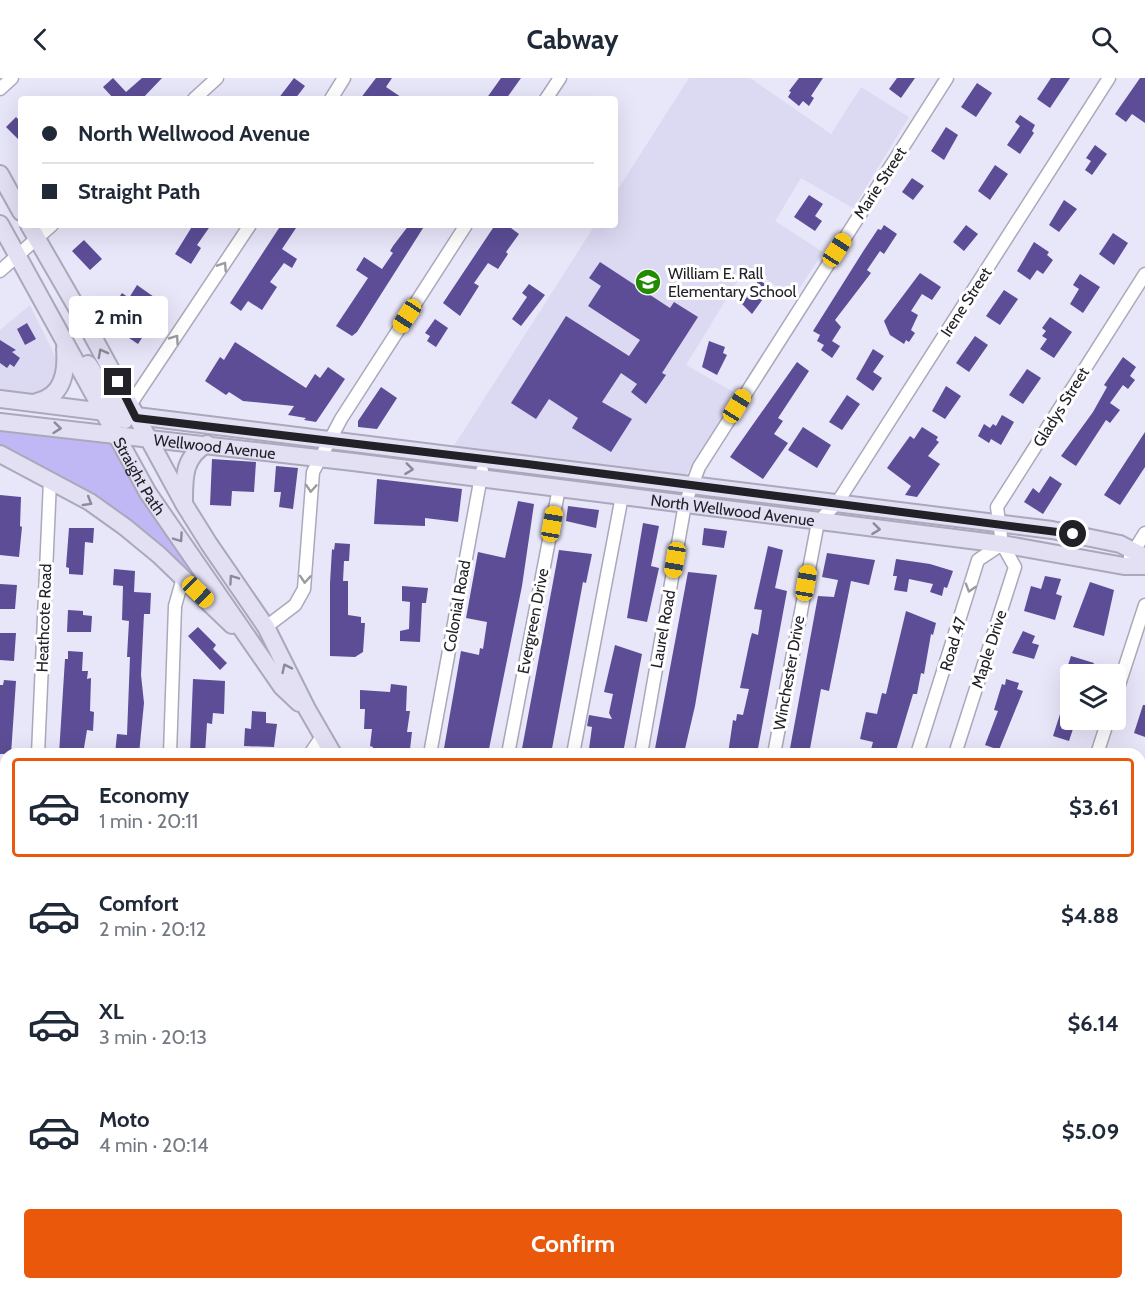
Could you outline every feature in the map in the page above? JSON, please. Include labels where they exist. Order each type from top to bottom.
[{"type":"main road","points":[[0,174],[18,207]]},
{"type":"main road","name":"Straight Path","points":[[0,224],[103,413],[157,506],[282,687],[307,709]]},
{"type":"main road","name":"Straight Path","points":[[32,232],[129,413],[208,544],[266,627],[307,709],[330,748]]},
{"type":"main road","points":[[47,311],[72,339],[129,413]]},
{"type":"main road","points":[[36,402],[52,396],[63,380],[66,366],[64,342]]},
{"type":"main road","points":[[0,399],[36,402],[103,413],[129,413],[330,441],[484,458],[999,523],[1094,538],[1140,553]]},
{"type":"main road","name":"Wellwood Avenue","points":[[0,422],[321,458]]},
{"type":"main road","points":[[184,504],[186,464],[193,454],[207,444]]},
{"type":"main road","points":[[0,454],[90,502],[125,527],[253,644]]},
{"type":"main road","name":"North Wellwood Avenue","points":[[321,458],[1002,544],[1124,566],[1145,566]]},
{"type":"street","points":[[0,89],[12,78]]},
{"type":"street","points":[[197,96],[217,78]]},
{"type":"street","points":[[333,96],[344,78]]},
{"type":"street","points":[[548,96],[560,78]]},
{"type":"street","name":"Marie Street","points":[[685,504],[699,467],[947,78]]},
{"type":"street","name":"Irene Street","points":[[818,522],[837,503],[1109,78]]},
{"type":"street","points":[[129,413],[248,228]]},
{"type":"street","points":[[266,627],[295,605],[304,589],[312,472],[464,228]]},
{"type":"street","points":[[0,271],[17,256],[32,232]]},
{"type":"street","name":"Gladys Street","points":[[1002,544],[997,507],[1145,274]]},
{"type":"street","name":"Colonial Road","points":[[431,748],[484,458]]},
{"type":"street","name":"Heathcote Road","points":[[38,748],[50,480]]},
{"type":"street","name":"Evergreen Drive","points":[[509,748],[559,488]]},
{"type":"street","points":[[574,748],[622,496]]},
{"type":"street","name":"Laurel Road","points":[[642,748],[685,504]]},
{"type":"street","name":"Winchester Drive","points":[[775,748],[818,522]]},
{"type":"street","points":[[1124,566],[1140,553],[1145,532]]},
{"type":"street","name":"Road 47","points":[[920,748],[978,560],[1002,544]]},
{"type":"street","name":"Maple Drive","points":[[957,748],[1015,567],[1002,544]]},
{"type":"street","points":[[170,748],[175,606],[183,578]]},
{"type":"street","points":[[1126,664],[1145,605]]},
{"type":"street","points":[[1098,748],[1104,730]]},
{"type":"street","points":[[314,748],[323,735]]},
{"type":"shaded area","name":"William E. Rall Elementary School","points":[[689,78],[750,78],[831,134],[861,87],[909,117],[853,208],[801,178],[775,221],[823,252],[794,297],[746,267],[686,365],[737,394],[684,478],[452,449],[593,228],[618,228],[618,189]]},
{"type":"shaded area","points":[[30,305],[61,368],[43,397],[0,395],[0,330]]},
{"type":"shaded area","points":[[0,427],[112,440],[135,485],[223,609],[133,526],[0,451]]},
{"type":"building","points":[[113,78],[126,92],[142,78],[162,78],[145,96],[111,96],[103,87]]},
{"type":"building","points":[[294,78],[305,86],[297,96],[280,96]]},
{"type":"building","points":[[376,78],[392,78],[386,87],[400,96],[362,96]]},
{"type":"building","points":[[501,78],[521,78],[508,96],[488,96]]},
{"type":"building","points":[[799,78],[823,78],[811,96],[814,98],[809,106],[803,101],[799,106],[788,97],[791,92],[789,91]]},
{"type":"building","points":[[897,78],[915,78],[901,98],[889,89]]},
{"type":"building","points":[[1051,78],[1070,78],[1050,108],[1037,99]]},
{"type":"building","points":[[1140,78],[1145,78],[1145,123],[1132,114],[1126,122],[1115,114]]},
{"type":"building","points":[[977,83],[992,93],[976,117],[961,107]]},
{"type":"building","points":[[1020,115],[1035,125],[1032,131],[1034,133],[1020,154],[1007,145],[1020,126],[1015,122]]},
{"type":"building","points":[[16,117],[18,119],[18,139],[6,127]]},
{"type":"building","points":[[946,127],[958,135],[944,160],[931,151]]},
{"type":"building","points":[[1095,145],[1107,154],[1092,175],[1085,170],[1091,161],[1086,158]]},
{"type":"building","points":[[995,165],[1008,174],[990,200],[978,191]]},
{"type":"building","points":[[912,178],[924,186],[913,200],[902,192]]},
{"type":"building","points":[[809,195],[823,204],[815,216],[822,221],[815,231],[794,217]]},
{"type":"building","points":[[1064,200],[1077,209],[1059,232],[1049,225]]},
{"type":"building","points":[[884,225],[897,234],[884,254],[880,251],[867,270],[871,273],[835,320],[841,327],[832,341],[840,346],[832,358],[821,350],[824,345],[817,341],[820,335],[813,331],[878,229],[881,230]]},
{"type":"building","points":[[966,225],[978,234],[964,251],[953,242]]},
{"type":"building","points":[[191,228],[209,228],[197,245],[201,248],[191,264],[175,254]]},
{"type":"building","points":[[279,228],[296,228],[282,249],[297,259],[292,268],[284,263],[270,282],[277,287],[262,310],[248,301],[241,311],[230,303]]},
{"type":"building","points":[[407,228],[423,228],[357,332],[352,336],[336,326],[368,278],[356,270],[364,257],[382,269],[393,253],[390,251]]},
{"type":"building","points":[[493,228],[511,228],[519,234],[506,252],[508,254],[498,269],[488,263],[474,283],[479,286],[460,316],[443,303]]},
{"type":"building","points":[[1113,233],[1128,243],[1114,265],[1099,254]]},
{"type":"building","points":[[84,240],[102,259],[90,270],[72,251]]},
{"type":"building","points":[[1034,242],[1049,252],[1047,255],[1053,260],[1043,274],[1037,270],[1030,280],[1017,271]]},
{"type":"building","points":[[600,262],[670,308],[674,302],[698,317],[662,373],[666,375],[646,404],[631,392],[637,384],[621,373],[602,402],[632,419],[611,452],[572,428],[578,418],[549,399],[536,419],[511,403],[566,316],[629,356],[640,340],[588,306],[601,286],[589,278]]},
{"type":"building","points":[[920,273],[941,287],[932,300],[922,294],[911,311],[918,315],[911,330],[915,333],[909,342],[906,340],[904,344],[890,335],[884,321]]},
{"type":"building","points":[[1080,274],[1100,287],[1083,313],[1070,304],[1079,289],[1073,285]]},
{"type":"building","points":[[759,280],[771,288],[752,314],[742,304]]},
{"type":"building","points":[[529,284],[545,295],[521,326],[512,319],[527,297],[522,293]]},
{"type":"building","points":[[137,285],[164,304],[138,344],[126,336],[119,325],[122,321],[112,314],[115,310],[112,308],[122,293],[129,298]]},
{"type":"building","points":[[1004,290],[1018,299],[1000,325],[986,316]]},
{"type":"building","points":[[1050,317],[1072,332],[1054,358],[1040,349],[1047,339],[1042,336],[1046,331],[1042,328]]},
{"type":"building","points":[[435,319],[448,328],[436,347],[427,341],[430,336],[425,333]]},
{"type":"building","points":[[27,323],[36,339],[25,345],[17,329]]},
{"type":"building","points":[[975,336],[988,345],[969,372],[956,363]]},
{"type":"building","points":[[0,340],[16,350],[12,352],[20,358],[14,367],[10,364],[7,368],[0,363]]},
{"type":"building","points":[[709,341],[725,347],[723,353],[727,355],[717,375],[702,367]]},
{"type":"building","points":[[235,342],[306,388],[315,374],[320,378],[328,367],[345,379],[316,422],[288,415],[294,406],[243,401],[229,392],[226,395],[205,381],[220,357],[224,360]]},
{"type":"building","points":[[873,349],[884,356],[873,372],[882,378],[873,391],[856,379]]},
{"type":"building","points":[[1123,357],[1136,367],[1130,376],[1135,380],[1128,389],[1123,385],[1110,403],[1120,410],[1110,423],[1106,420],[1076,466],[1061,456],[1093,412],[1107,387],[1104,385]]},
{"type":"building","points":[[797,362],[809,371],[778,418],[783,421],[774,434],[788,443],[763,479],[730,457]]},
{"type":"building","points":[[1027,369],[1041,378],[1023,404],[1009,395]]},
{"type":"building","points":[[946,386],[961,396],[945,419],[932,411]]},
{"type":"building","points":[[381,387],[397,398],[377,429],[358,427],[358,421]]},
{"type":"building","points":[[847,395],[860,404],[842,430],[829,422]]},
{"type":"building","points":[[1002,415],[1014,422],[1001,445],[991,439],[989,443],[978,436],[984,424],[990,428],[993,424],[996,426]]},
{"type":"building","points":[[803,427],[831,445],[817,468],[788,450]]},
{"type":"building","points":[[922,427],[938,437],[936,440],[939,442],[928,456],[940,464],[917,497],[905,495],[911,486],[887,468],[910,436],[914,439]]},
{"type":"building","points":[[1145,432],[1145,467],[1120,505],[1104,495]]},
{"type":"building","points":[[212,459],[256,462],[254,492],[232,491],[231,506],[210,505]]},
{"type":"building","points":[[276,466],[298,468],[293,509],[279,507],[281,492],[274,492]]},
{"type":"building","points":[[1050,476],[1062,484],[1043,514],[1024,502],[1033,488],[1039,493]]},
{"type":"building","points":[[377,479],[462,489],[458,522],[425,518],[425,526],[374,524]]},
{"type":"building","points":[[0,495],[21,497],[20,526],[22,527],[19,557],[0,555]]},
{"type":"building","points":[[518,501],[534,504],[522,586],[489,748],[444,748],[461,651],[479,655],[480,648],[483,649],[487,622],[466,618],[478,552],[505,558]]},
{"type":"building","points":[[568,506],[599,510],[596,528],[566,521]]},
{"type":"building","points":[[643,523],[659,526],[651,566],[659,568],[647,622],[627,618]]},
{"type":"building","points":[[69,528],[94,528],[93,543],[85,542],[83,575],[69,574],[69,568],[66,567]]},
{"type":"building","points":[[704,528],[727,531],[724,548],[702,545]]},
{"type":"building","points":[[335,543],[350,544],[349,561],[344,561],[343,581],[348,581],[348,615],[361,617],[361,623],[365,623],[363,652],[355,657],[330,656],[330,583],[332,549],[334,550]]},
{"type":"building","points":[[768,546],[783,550],[775,588],[787,591],[758,748],[729,748],[733,720],[736,721],[737,714],[743,715],[749,689],[740,688],[752,633],[758,635],[762,610],[754,609]]},
{"type":"building","points":[[559,550],[592,554],[586,583],[583,582],[552,748],[522,748]]},
{"type":"building","points":[[827,553],[875,560],[869,585],[851,581],[829,691],[821,689],[810,748],[790,748],[818,596],[834,597],[838,580],[822,577]]},
{"type":"building","points":[[896,559],[930,564],[953,571],[942,596],[930,592],[933,584],[909,579],[907,592],[894,590],[897,576],[893,576]]},
{"type":"building","points":[[114,569],[135,571],[134,592],[151,593],[150,614],[144,614],[141,675],[144,703],[140,748],[116,748],[117,734],[127,735],[130,657],[127,657],[129,621],[122,620],[123,586],[113,585]]},
{"type":"building","points":[[688,572],[717,575],[695,706],[685,748],[655,748]]},
{"type":"building","points":[[1045,576],[1061,579],[1056,594],[1062,596],[1055,620],[1024,611],[1031,586],[1041,589]]},
{"type":"building","points":[[1090,582],[1114,590],[1104,636],[1073,627]]},
{"type":"building","points":[[0,584],[17,585],[15,609],[0,609]]},
{"type":"building","points":[[402,586],[428,588],[426,603],[422,603],[420,642],[400,641],[400,631],[409,629],[410,602],[402,601]]},
{"type":"building","points":[[68,610],[83,611],[83,615],[92,616],[91,632],[67,632]]},
{"type":"building","points":[[906,611],[936,623],[933,635],[931,634],[924,674],[921,673],[917,694],[913,694],[897,748],[871,748],[873,742],[860,739],[866,712],[877,714],[882,693],[886,694]]},
{"type":"building","points":[[198,627],[216,645],[213,649],[227,663],[220,670],[188,636]]},
{"type":"building","points":[[1023,631],[1035,636],[1032,643],[1039,645],[1034,659],[1012,653]]},
{"type":"building","points":[[0,633],[16,633],[14,661],[0,660]]},
{"type":"building","points":[[615,645],[642,654],[624,748],[589,748],[592,727],[587,726],[589,715],[612,719],[609,713],[613,694],[604,692]]},
{"type":"building","points":[[68,651],[83,652],[82,671],[88,671],[87,679],[91,678],[90,711],[94,712],[93,731],[87,730],[84,748],[59,748],[65,659],[68,659]]},
{"type":"building","points":[[1071,656],[1094,663],[1094,664],[1068,664]]},
{"type":"building","points":[[193,679],[225,681],[224,714],[213,713],[212,724],[207,723],[205,748],[190,748]]},
{"type":"building","points":[[1006,679],[1019,683],[1017,689],[1023,691],[1000,748],[993,748],[985,745],[998,711],[994,710],[1002,684],[1005,685]]},
{"type":"building","points":[[4,680],[16,681],[11,748],[0,748],[0,685],[3,685]]},
{"type":"building","points":[[391,684],[407,686],[406,711],[410,711],[407,732],[412,732],[410,748],[373,748],[370,746],[372,729],[364,729],[365,709],[360,709],[360,690],[390,692]]},
{"type":"building","points":[[1143,705],[1145,705],[1145,737],[1134,733]]},
{"type":"building","points":[[252,711],[266,712],[266,723],[277,724],[274,747],[244,746],[245,728],[251,729]]},
{"type":"building","points":[[1060,714],[1060,730],[1073,730],[1069,741],[1053,736]]},
{"type":"place","name":"William E. Rall Elementary School","points":[[648,282]]},
{"type":"route","points":[[118,382],[136,418],[972,519],[1073,534]]}]
